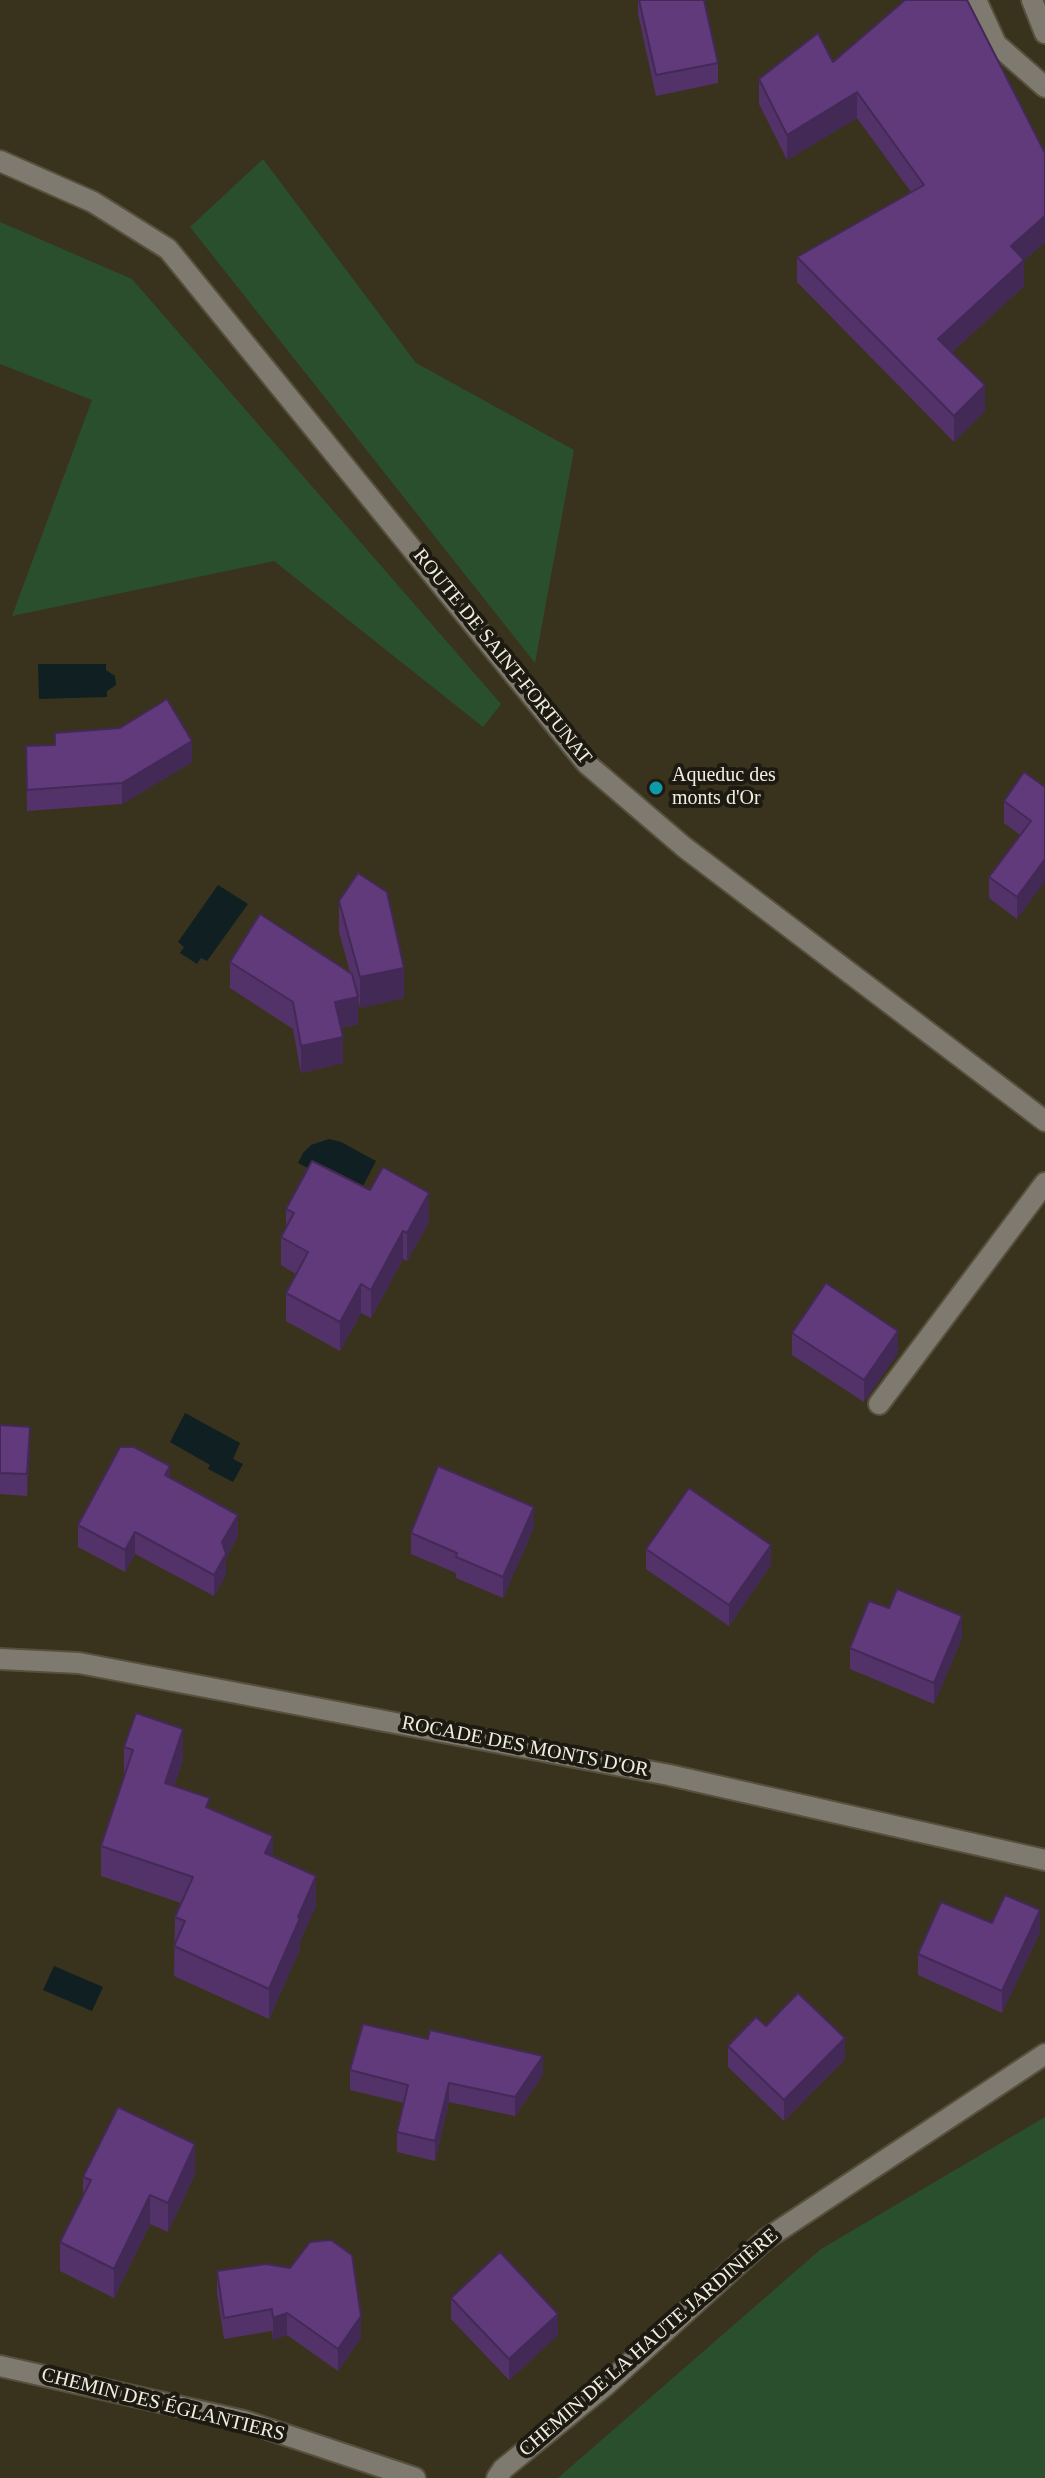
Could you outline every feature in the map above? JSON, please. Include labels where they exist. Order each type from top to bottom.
[{"type":"street","points":[[976,0],[996,44],[1045,87]]},
{"type":"street","points":[[1032,0],[1045,33]]},
{"type":"street","name":"ROUTE DE SAINT-FORTUNAT","points":[[0,161],[93,202],[168,249],[587,764],[684,847],[1045,1121]]},
{"type":"street","points":[[879,1404],[1045,1183]]},
{"type":"street","name":"ROCADE DES MONTS D'OR","points":[[0,1659],[79,1663],[638,1769],[1045,1860]]},
{"type":"street","name":"CHEMIN DE LA HAUTE JARDINIÈRE","points":[[497,2478],[503,2469],[606,2385],[766,2239],[1045,2054]]},
{"type":"street","name":"CHEMIN DES ÉGLANTIERS","points":[[0,2366],[244,2421],[415,2478]]},
{"type":"green space","points":[[263,159],[416,363],[574,450],[535,663],[190,227]]},
{"type":"green space","points":[[0,222],[132,279],[501,704],[483,727],[274,561],[12,616],[92,400],[0,364]]},
{"type":"green space","points":[[1045,2117],[1045,2478],[558,2478],[821,2249]]},
{"type":"shaded area","points":[[38,664],[106,664],[106,670],[115,676],[116,685],[107,691],[107,697],[39,699]]},
{"type":"shaded area","points":[[218,885],[248,904],[207,961],[201,958],[197,964],[180,953],[184,947],[178,942]]},
{"type":"shaded area","points":[[329,1139],[376,1161],[363,1186],[329,1168],[322,1167],[316,1172],[298,1163],[311,1145]]},
{"type":"shaded area","points":[[185,1413],[240,1443],[233,1459],[243,1464],[233,1482],[208,1469],[210,1465],[170,1442]]},
{"type":"shaded area","points":[[54,1966],[103,1987],[92,2011],[43,1990]]},
{"type":"building","points":[[639,0],[704,0],[718,63],[656,75]]},
{"type":"building","points":[[905,0],[967,0],[1045,153],[1045,216],[1011,246],[1024,260],[938,339],[985,385],[954,416],[797,257],[924,185],[857,92],[787,135],[759,79],[818,33],[833,62]]},
{"type":"building","points":[[167,699],[192,741],[122,783],[27,790],[26,746],[55,745],[55,733],[120,728]]},
{"type":"building","points":[[1024,772],[1045,787],[1045,859],[1017,897],[989,877],[1031,821],[1004,801]]},
{"type":"building","points":[[358,873],[387,892],[404,968],[360,977],[339,901]]},
{"type":"building","points":[[260,914],[352,974],[358,997],[335,1002],[343,1037],[301,1046],[293,1002],[230,962]]},
{"type":"building","points":[[312,1161],[370,1190],[383,1167],[429,1193],[407,1233],[403,1231],[371,1290],[361,1284],[340,1322],[286,1293],[308,1252],[281,1237],[294,1213],[286,1209]]},
{"type":"building","points":[[826,1283],[898,1331],[864,1380],[792,1333]]},
{"type":"building","points":[[0,1425],[30,1427],[27,1474],[0,1473]]},
{"type":"building","points":[[120,1447],[134,1447],[170,1466],[165,1475],[238,1515],[222,1542],[226,1554],[214,1575],[135,1532],[125,1550],[78,1525]]},
{"type":"building","points":[[438,1466],[534,1507],[503,1577],[411,1533]]},
{"type":"building","points":[[689,1488],[771,1545],[729,1605],[646,1549]]},
{"type":"building","points":[[897,1589],[962,1616],[934,1683],[850,1648],[869,1601],[889,1608]]},
{"type":"building","points":[[136,1713],[183,1729],[165,1783],[210,1798],[206,1807],[273,1836],[265,1853],[316,1876],[269,1989],[174,1946],[185,1921],[175,1917],[193,1877],[101,1846],[133,1750],[124,1747]]},
{"type":"building","points":[[1005,1895],[1040,1910],[1002,1991],[918,1954],[941,1902],[992,1923]]},
{"type":"building","points":[[798,1993],[845,2038],[784,2100],[728,2046],[756,2017],[766,2026]]},
{"type":"building","points":[[363,2024],[428,2039],[430,2030],[543,2056],[515,2097],[449,2083],[435,2141],[397,2132],[408,2085],[350,2070]]},
{"type":"building","points":[[118,2107],[195,2144],[168,2203],[150,2195],[114,2269],[60,2242],[91,2180],[83,2177]]},
{"type":"building","points":[[331,2240],[352,2255],[361,2316],[338,2349],[287,2313],[273,2318],[272,2309],[224,2318],[217,2271],[266,2264],[290,2268],[310,2242]]},
{"type":"building","points":[[500,2252],[558,2314],[509,2359],[451,2298]]},
{"type":"place","name":"Aqueduc des monts d'Or","points":[[656,788]]}]
